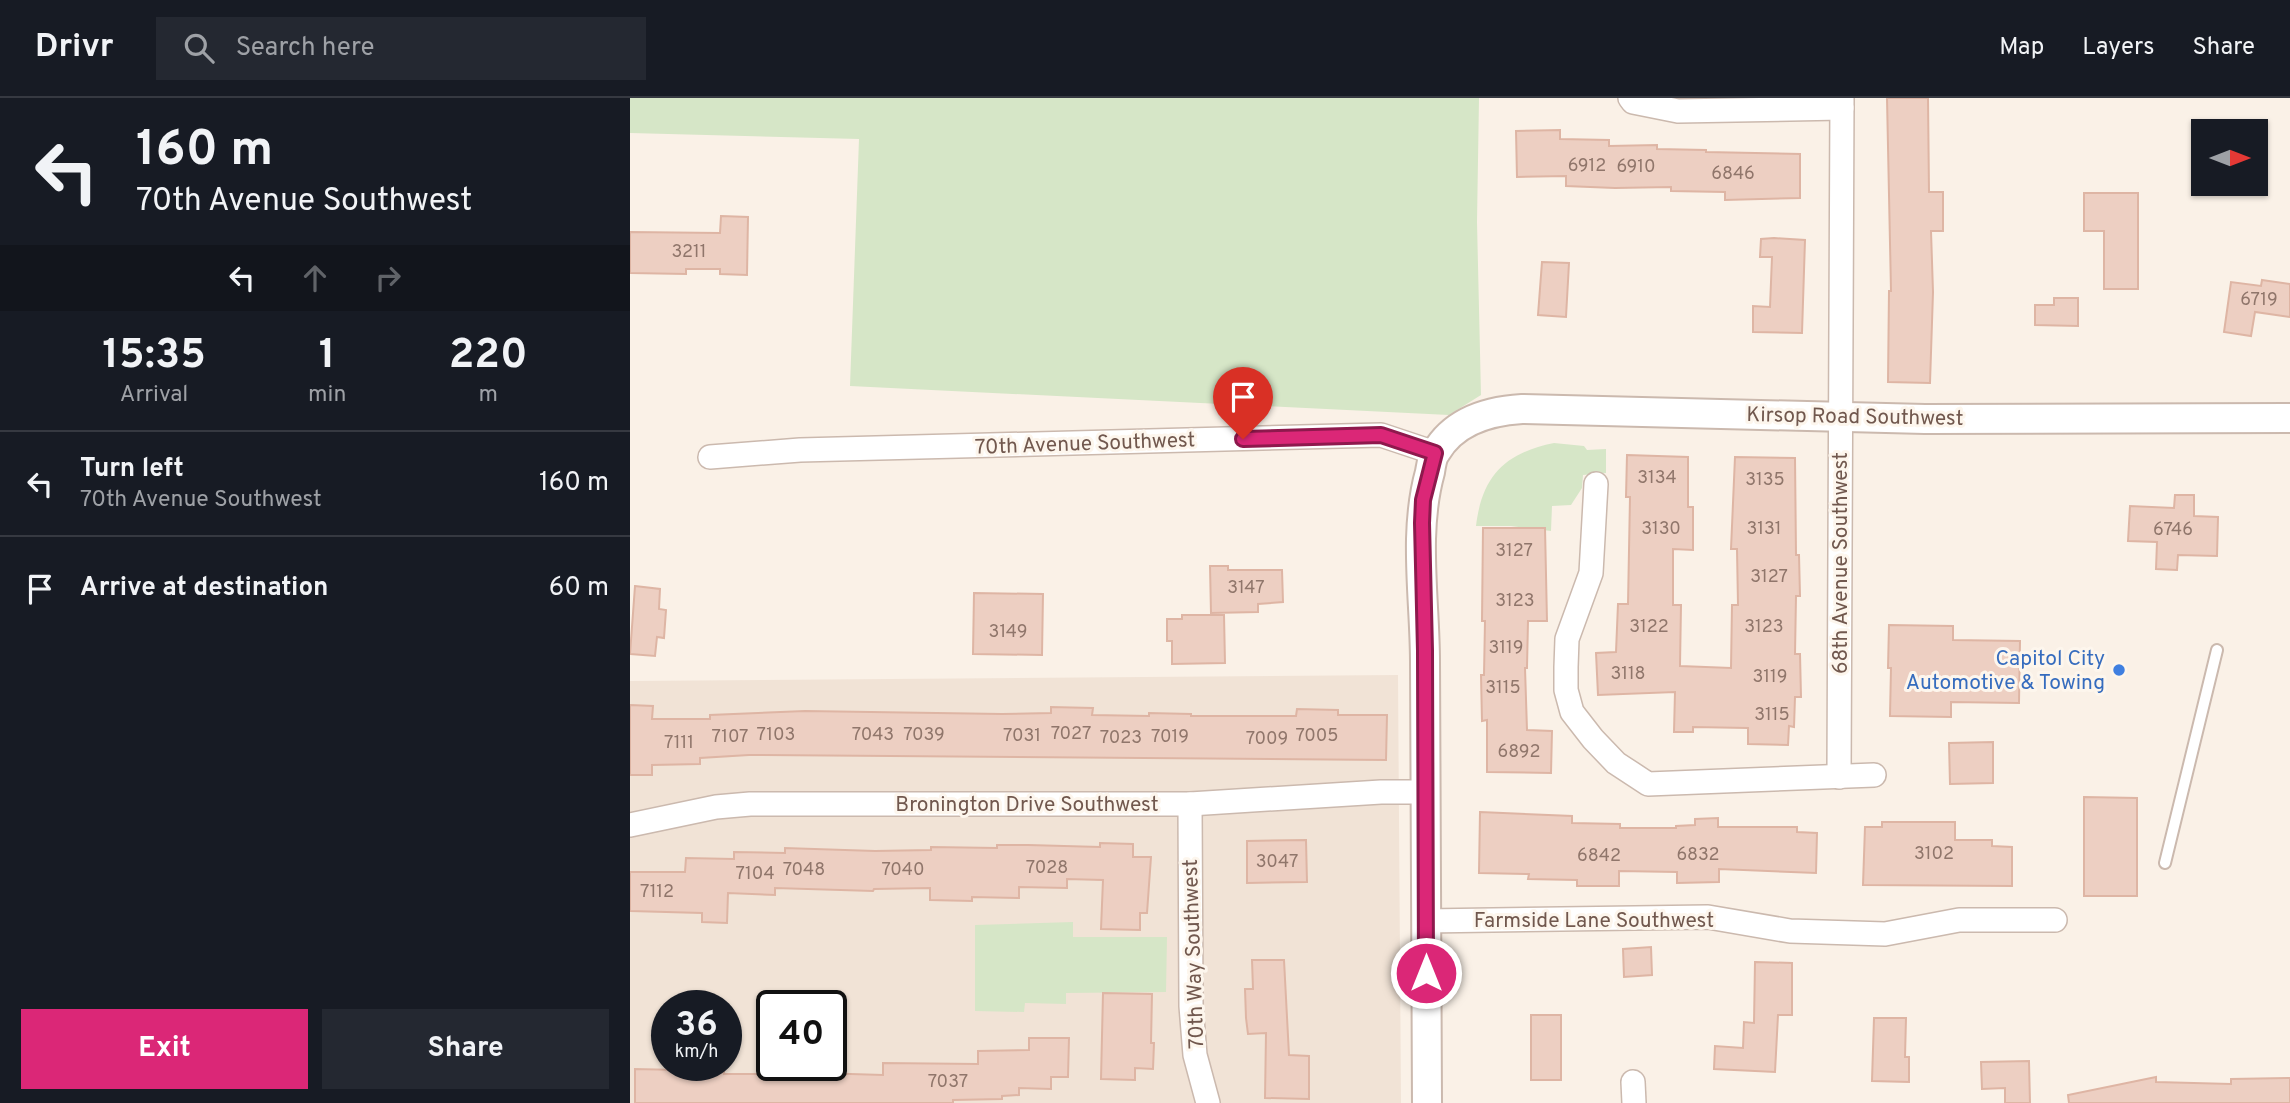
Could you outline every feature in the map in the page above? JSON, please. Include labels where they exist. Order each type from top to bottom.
[{"type":"street","points":[[1630,98],[1633,102],[1678,111],[1842,103]]},
{"type":"street","name":"68th Avenue Southwest","points":[[1839,777],[1842,103]]},
{"type":"street","name":"Kirsop Road Southwest","points":[[1435,453],[1454,431],[1471,421],[1494,411],[1522,409],[1925,419],[2290,418]]},
{"type":"street","name":"70th Avenue Southwest","points":[[710,457],[800,450],[1381,435],[1435,453]]},
{"type":"street","points":[[1427,1103],[1422,523],[1423,500],[1435,453]]},
{"type":"street","points":[[1596,484],[1591,573],[1567,639],[1566,690],[1573,712],[1593,739],[1616,763],[1648,784],[1874,775]]},
{"type":"street","name":"Bronington Drive Southwest","points":[[630,825],[716,807],[750,804],[1190,804],[1381,792],[1426,792]]},
{"type":"street","name":"70th Way Southwest","points":[[1190,804],[1191,1006],[1195,1055],[1208,1103]]},
{"type":"street","name":"Farmside Lane Southwest","points":[[1426,922],[1708,917],[1790,931],[1885,934],[1959,920],[2055,920]]},
{"type":"lane","points":[[2165,863],[2217,650]]},
{"type":"shaded area","points":[[1398,675],[1401,1103],[630,1103],[630,681]]},
{"type":"green space","points":[[630,98],[1479,98],[1477,222],[1481,395],[1449,415],[850,386],[859,139],[630,133]]},
{"type":"green space","points":[[1554,443],[1584,446],[1587,450],[1606,449],[1606,473],[1583,475],[1582,488],[1571,505],[1552,506],[1551,531],[1511,526],[1476,526],[1484,493],[1499,470],[1522,453]]},
{"type":"green space","points":[[1073,922],[1073,937],[1167,937],[1166,992],[1066,993],[1066,1004],[1025,1003],[1024,1012],[975,1011],[975,925]]},
{"type":"building","points":[[1887,98],[1928,98],[1929,192],[1943,192],[1943,231],[1931,231],[1933,292],[1930,383],[1888,382],[1891,291]]},
{"type":"building","points":[[1560,130],[1560,139],[1609,140],[1609,146],[1657,145],[1657,149],[1800,154],[1800,198],[1725,200],[1725,192],[1671,191],[1671,187],[1566,186],[1566,176],[1517,177],[1516,131]]},
{"type":"building","points":[[2084,193],[2138,193],[2138,289],[2104,289],[2104,231],[2084,231]]},
{"type":"building","points":[[721,216],[748,217],[747,275],[720,274],[720,269],[686,269],[686,274],[630,273],[630,232],[720,233]]},
{"type":"building","points":[[1761,239],[1805,240],[1802,333],[1753,332],[1753,306],[1770,307],[1772,257],[1760,257]]},
{"type":"building","points":[[1542,262],[1569,263],[1566,317],[1538,315]]},
{"type":"building","points":[[2262,280],[2290,284],[2290,317],[2255,312],[2251,336],[2224,332],[2231,282],[2261,286]]},
{"type":"building","points":[[2054,298],[2078,298],[2078,326],[2035,325],[2035,305],[2054,305]]},
{"type":"building","points":[[1627,455],[1688,457],[1688,507],[1693,507],[1693,550],[1673,549],[1673,605],[1681,605],[1680,666],[1731,668],[1732,605],[1738,605],[1737,549],[1731,549],[1735,457],[1795,458],[1796,555],[1799,555],[1800,596],[1796,596],[1795,654],[1800,654],[1801,697],[1795,697],[1794,727],[1789,726],[1788,745],[1748,744],[1748,728],[1693,727],[1693,732],[1674,732],[1675,692],[1598,695],[1596,653],[1616,652],[1618,604],[1628,604],[1630,497],[1626,497]]},
{"type":"building","points":[[2175,495],[2194,495],[2194,516],[2218,517],[2217,556],[2178,555],[2177,570],[2156,569],[2157,542],[2128,541],[2130,506],[2174,508]]},
{"type":"building","points":[[1483,528],[1545,528],[1547,621],[1528,621],[1525,668],[1527,730],[1552,731],[1551,773],[1487,772],[1487,720],[1482,721],[1481,675],[1484,675],[1485,621],[1482,621]]},
{"type":"building","points":[[1210,566],[1228,566],[1228,570],[1282,570],[1283,602],[1258,604],[1258,612],[1211,613]]},
{"type":"building","points":[[635,586],[660,589],[659,609],[666,610],[664,638],[657,637],[655,656],[630,654]]},
{"type":"building","points":[[974,593],[1043,594],[1042,655],[973,654]]},
{"type":"building","points":[[1182,615],[1224,615],[1225,663],[1172,664],[1172,641],[1167,641],[1167,619],[1182,619]]},
{"type":"building","points":[[1889,625],[1953,626],[1953,640],[2020,641],[2019,703],[1951,702],[1951,717],[1890,716]]},
{"type":"building","points":[[630,705],[653,706],[652,719],[710,719],[710,715],[805,711],[1051,713],[1051,707],[1093,708],[1092,715],[1149,716],[1149,713],[1191,716],[1296,716],[1297,709],[1338,710],[1338,715],[1387,715],[1386,760],[749,755],[700,758],[700,764],[652,765],[652,775],[630,775]]},
{"type":"building","points":[[1993,742],[1993,783],[1950,784],[1949,743]]},
{"type":"building","points":[[2084,797],[2137,798],[2137,896],[2084,896]]},
{"type":"building","points":[[1480,812],[1572,816],[1572,823],[1620,824],[1620,828],[1676,828],[1695,825],[1695,819],[1718,818],[1718,827],[1797,827],[1797,832],[1817,833],[1816,873],[1719,869],[1719,882],[1677,883],[1677,872],[1619,871],[1619,886],[1577,886],[1577,880],[1528,879],[1529,874],[1479,873]]},
{"type":"building","points":[[1882,822],[1955,822],[1955,840],[1992,840],[1992,846],[2012,847],[2012,886],[1863,885],[1865,827],[1882,827]]},
{"type":"building","points":[[1306,840],[1307,882],[1247,883],[1247,841]]},
{"type":"building","points":[[1100,843],[1133,844],[1133,857],[1151,857],[1147,913],[1140,913],[1140,930],[1101,929],[1103,880],[1067,879],[1067,888],[1019,887],[1019,898],[972,897],[972,901],[930,900],[930,888],[873,891],[775,888],[775,895],[728,893],[727,923],[702,922],[702,913],[630,911],[630,872],[685,872],[686,858],[734,859],[734,852],[785,853],[785,848],[875,851],[931,850],[931,847],[997,848],[997,845],[1100,847]]},
{"type":"building","points":[[1651,947],[1652,975],[1624,977],[1623,949]]},
{"type":"building","points":[[1252,960],[1284,960],[1289,1055],[1309,1056],[1309,1099],[1265,1098],[1266,1033],[1248,1034],[1246,1018],[1245,989],[1253,989]]},
{"type":"building","points":[[1755,962],[1792,963],[1792,1015],[1778,1015],[1775,1072],[1714,1069],[1715,1046],[1743,1048],[1744,1022],[1754,1023]]},
{"type":"building","points":[[1103,993],[1152,994],[1153,1069],[1135,1068],[1135,1080],[1101,1079]]},
{"type":"building","points":[[1531,1015],[1561,1015],[1561,1080],[1531,1080]]},
{"type":"building","points":[[1874,1018],[1906,1018],[1905,1057],[1909,1057],[1909,1082],[1872,1081]]},
{"type":"building","points":[[1029,1038],[1069,1038],[1068,1077],[1051,1077],[1051,1089],[1019,1088],[1019,1095],[1002,1096],[1002,1099],[953,1100],[953,1103],[635,1103],[635,1069],[651,1069],[651,1081],[742,1081],[742,1074],[756,1074],[756,1081],[847,1081],[847,1074],[883,1075],[883,1063],[978,1064],[978,1051],[1029,1050]]},
{"type":"building","points":[[2029,1061],[2030,1103],[2005,1103],[2005,1088],[1982,1089],[1981,1062]]},
{"type":"building","points":[[2156,1077],[2156,1082],[2231,1084],[2231,1079],[2290,1078],[2290,1103],[2069,1103],[2068,1095]]},
{"type":"place","name":"Capitol City Automotive & Towing","points":[[2119,670]]},
{"type":"route","points":[[1243,439],[1381,435],[1435,453],[1423,500],[1422,523],[1426,973]]}]
